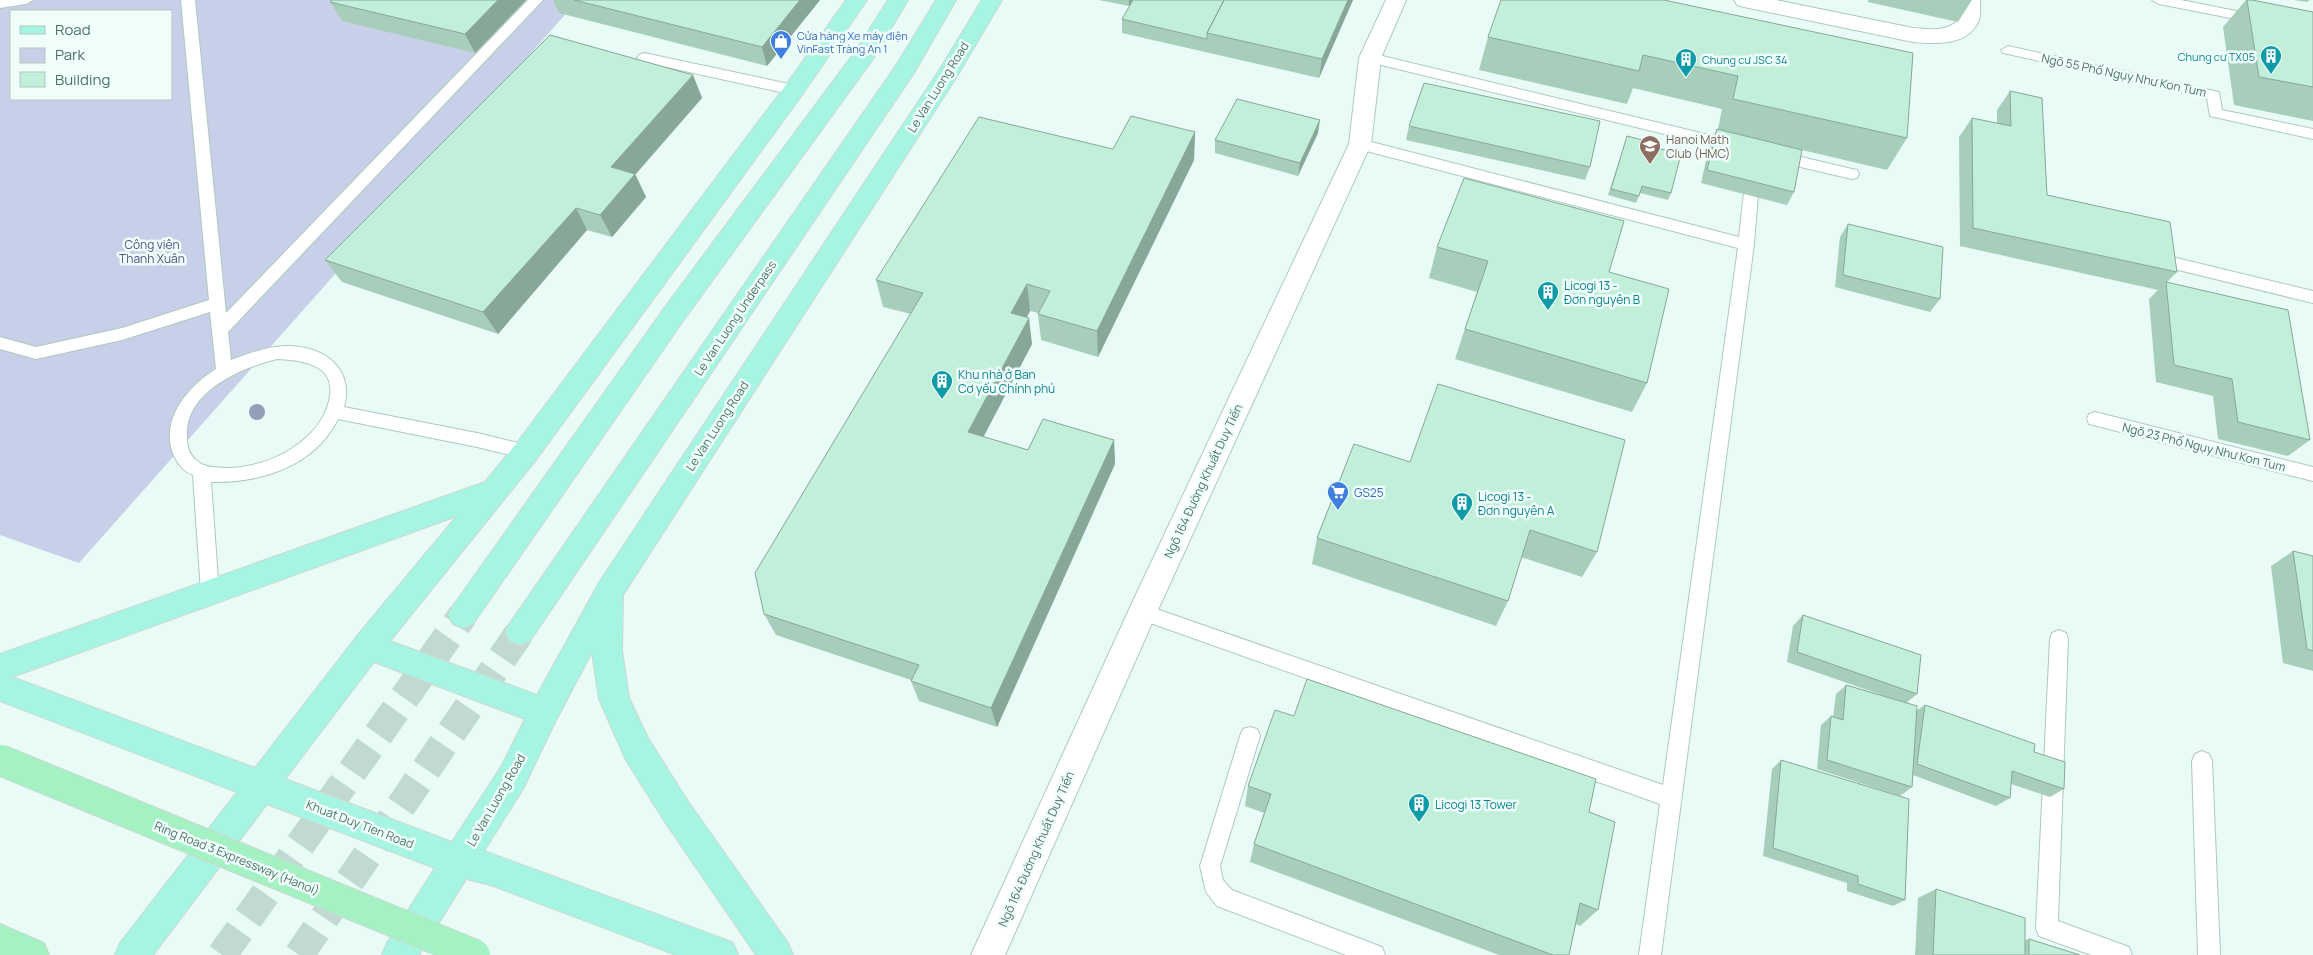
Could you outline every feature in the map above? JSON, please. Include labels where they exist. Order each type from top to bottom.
[{"type":"highway","name":"Ring Road 3 Expressway (Hanoi)","points":[[0,760],[475,955]]},
{"type":"highway","points":[[0,941],[32,955]]},
{"type":"highway","points":[[0,947],[23,955]]},
{"type":"main road","points":[[132,955],[368,646],[526,452],[794,90],[857,0]]},
{"type":"main road","points":[[463,615],[674,314],[864,54],[898,0]]},
{"type":"main road","name":"Le Van Luong Underpass","points":[[520,632],[906,68],[946,0]]},
{"type":"main road","name":"Le Van Luong Road","points":[[399,955],[512,778],[544,712],[610,590],[943,81],[992,0]]},
{"type":"main road","points":[[0,668],[495,490]]},
{"type":"main road","points":[[610,590],[606,651],[614,699],[637,749],[676,811],[776,955]]},
{"type":"main road","points":[[368,646],[544,712]]},
{"type":"main road","name":"Khuat Duy Tien Road","points":[[0,687],[460,862],[492,869],[721,955]]},
{"type":"street","name":"Ngõ 164 Đường Khuất Duy Tiến","points":[[988,955],[1142,612],[1360,144],[1370,58],[1396,0]]},
{"type":"street","points":[[1744,0],[1913,36],[1936,36],[1952,35],[1962,30],[1968,20],[1970,0]]},
{"type":"lane","points":[[0,4],[26,0]]},
{"type":"lane","points":[[188,0],[224,370]]},
{"type":"lane","points":[[221,329],[536,0]]},
{"type":"lane","points":[[2159,0],[2265,21]]},
{"type":"lane","name":"Ngõ 55 Phố Ngụy Như Kon Tum","points":[[2008,50],[2214,95],[2215,113],[2313,134]]},
{"type":"lane","points":[[644,58],[794,90]]},
{"type":"lane","points":[[1370,58],[1746,149]]},
{"type":"lane","points":[[1360,144],[1746,244]]},
{"type":"lane","points":[[1765,154],[1852,174]]},
{"type":"lane","points":[[1650,955],[1746,244],[1752,183]]},
{"type":"lane","points":[[2164,261],[2313,296]]},
{"type":"lane","points":[[0,343],[36,353],[122,334],[218,303]]},
{"type":"lane","points":[[278,353],[302,354],[322,361],[335,374],[339,392],[335,412],[321,433],[301,451],[276,465],[250,474],[223,476],[201,471],[185,460],[177,444],[177,426],[186,406],[202,387],[224,370],[251,358],[278,353]]},
{"type":"lane","points":[[335,412],[477,440],[526,452]]},
{"type":"lane","name":"Ngõ 23 Phố Ngụy Như Kon Tum","points":[[2095,419],[2313,474]]},
{"type":"lane","points":[[201,471],[210,593]]},
{"type":"lane","points":[[1142,612],[1671,798]]},
{"type":"lane","points":[[2059,639],[2047,928],[2121,955]]},
{"type":"lane","points":[[1250,736],[1210,866],[1213,885],[1225,898],[1374,955]]},
{"type":"lane","points":[[2202,761],[2209,955]]},
{"type":"green space","name":"Công viên Thanh Xuân","points":[[0,0],[578,0],[79,563],[0,535]]},
{"type":"building","points":[[332,0],[498,0],[465,34],[330,2]]},
{"type":"building","points":[[574,0],[800,0],[762,47]]},
{"type":"building","points":[[1133,0],[1224,0],[1207,33],[1207,39],[1122,19]]},
{"type":"building","points":[[1224,0],[1348,0],[1322,59],[1207,33]]},
{"type":"building","points":[[1501,0],[1664,0],[1913,53],[1907,138],[1733,99],[1738,76],[1643,55],[1639,71],[1488,37]]},
{"type":"building","points":[[2247,0],[2313,12],[2313,87],[2259,77]]},
{"type":"building","points":[[550,35],[693,75],[611,167],[635,174],[600,215],[576,208],[483,312],[325,260]]},
{"type":"building","points":[[1424,83],[1600,121],[1590,167],[1409,126]]},
{"type":"building","points":[[2010,91],[2042,98],[2047,195],[2170,222],[2177,272],[1973,228],[1972,118],[2011,126]]},
{"type":"building","points":[[1237,99],[1320,120],[1300,163],[1215,140]]},
{"type":"building","name":"Khu nhà ở Ban Cơ yếu Chính phủ","points":[[1131,116],[1195,132],[1097,331],[1038,314],[1050,291],[1027,284],[1011,313],[1029,318],[968,432],[1028,450],[1043,419],[1114,440],[991,708],[911,681],[919,665],[764,614],[755,573],[923,293],[876,280],[979,117],[1113,149]]},
{"type":"building","points":[[1717,129],[1802,150],[1794,192],[1707,170]]},
{"type":"building","points":[[1627,136],[1654,143],[1653,147],[1681,154],[1671,193],[1642,186],[1639,196],[1611,189]]},
{"type":"building","name":"Licogi 13 - Đơn nguyên B","points":[[1464,178],[1624,221],[1609,272],[1669,289],[1647,383],[1465,329],[1488,261],[1437,247]]},
{"type":"building","points":[[1848,224],[1943,247],[1940,299],[1843,275]]},
{"type":"building","points":[[2166,282],[2288,310],[2310,440],[2238,422],[2232,379],[2174,365]]},
{"type":"building","name":"Licogi 13 - Đơn nguyên A","points":[[1438,384],[1625,440],[1597,552],[1530,530],[1508,601],[1317,538],[1354,444],[1410,462]]},
{"type":"building","points":[[2293,551],[2313,556],[2313,651],[2307,649]]},
{"type":"building","points":[[1803,615],[1921,655],[1917,694],[1797,652]]},
{"type":"building","name":"Licogi 13 Tower","points":[[1307,679],[1596,779],[1589,812],[1615,822],[1598,910],[1580,903],[1569,955],[1553,955],[1254,844],[1271,794],[1248,786],[1275,710],[1294,716]]},
{"type":"building","points":[[1846,685],[1917,706],[1912,787],[1827,760],[1831,716],[1843,720]]},
{"type":"building","points":[[1925,705],[2035,744],[2034,752],[2065,762],[2064,789],[2012,771],[2010,798],[1917,764]]},
{"type":"building","points":[[1781,760],[1909,799],[1905,900],[1858,884],[1858,876],[1773,848]]},
{"type":"building","points":[[1936,889],[2025,918],[2025,955],[1933,955]]},
{"type":"building","points":[[2029,939],[2080,955],[2029,955]]},
{"type":"tunnel","points":[[222,955],[463,615]]},
{"type":"tunnel","points":[[299,955],[520,632]]},
{"type":"place","name":"Cửa hàng Xe máy điện VinFast Tràng An 1","points":[[781,60]]},
{"type":"place","name":"Chung cư TX05","points":[[2271,75]]},
{"type":"place","name":"Chung cư JSC 34","points":[[1686,78]]},
{"type":"place","name":"Hanoi Math Club (HMC)","points":[[1650,165]]},
{"type":"place","name":"Licogi 13 - Đơn nguyên B","points":[[1548,311]]},
{"type":"place","name":"Khu nhà ở Ban Cơ yếu Chính phủ","points":[[942,400]]},
{"type":"place","name":"GS25","points":[[1338,511]]},
{"type":"place","name":"Licogi 13 - Đơn nguyên A","points":[[1462,522]]},
{"type":"place","name":"Licogi 13 Tower","points":[[1419,823]]}]
